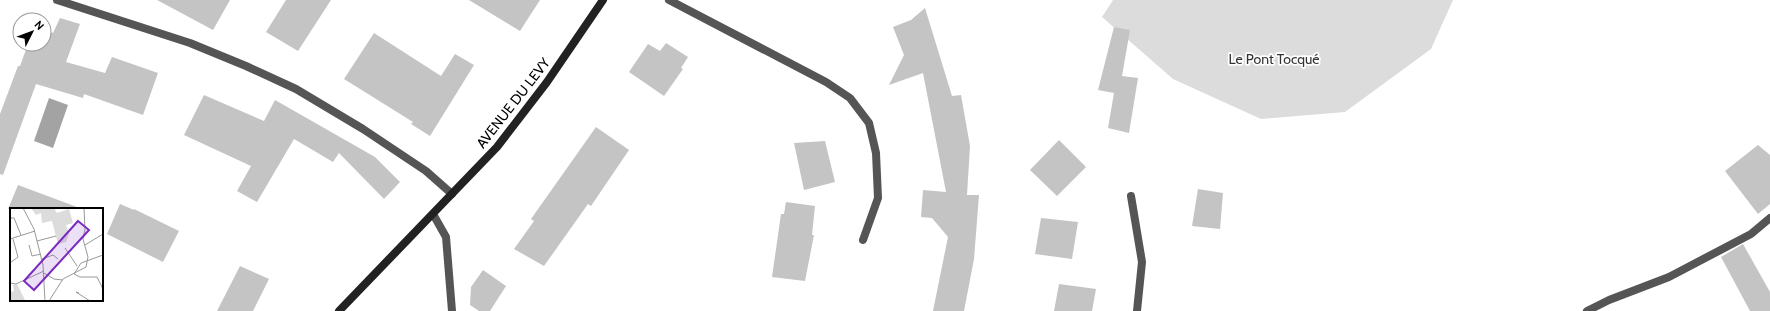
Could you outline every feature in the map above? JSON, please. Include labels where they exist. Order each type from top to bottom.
[{"type":"street","points":[[57,0],[190,43],[296,89],[363,129],[420,167],[452,194]]},
{"type":"street","name":"AVENUE DU LEVY","points":[[339,311],[497,147],[547,82],[603,0]]},
{"type":"street","points":[[669,0],[826,82],[850,98],[869,123],[876,153],[878,198],[863,240]]},
{"type":"street","points":[[1131,196],[1142,262],[1137,311]]},
{"type":"street","points":[[433,214],[446,237],[452,311]]},
{"type":"street","points":[[1587,311],[1609,300],[1669,277],[1751,234],[1770,218]]},
{"type":"green space","name":"Le Pont Tocqué","points":[[1113,0],[1453,0],[1431,49],[1345,112],[1261,119],[1173,79],[1102,17]]},
{"type":"shaded area","points":[[49,98],[68,105],[53,148],[34,141]]},
{"type":"building","points":[[157,0],[230,0],[213,30]]},
{"type":"building","points":[[286,0],[331,0],[298,51],[266,32]]},
{"type":"building","points":[[469,0],[540,0],[520,31]]},
{"type":"building","points":[[925,8],[952,96],[961,95],[970,146],[967,195],[979,195],[974,259],[964,311],[933,311],[948,237],[932,218],[921,217],[923,190],[946,192],[923,73],[889,85],[904,55],[893,27],[911,20]]},
{"type":"building","points":[[60,18],[80,24],[66,62],[105,73],[112,57],[158,73],[143,115],[84,94],[83,98],[36,84],[3,175],[0,174],[0,114],[18,66],[20,66],[25,52],[52,52],[53,33]]},
{"type":"building","points":[[1114,27],[1130,30],[1122,76],[1138,78],[1129,133],[1108,128],[1114,93],[1098,90]]},
{"type":"building","points":[[374,33],[441,76],[455,54],[474,65],[430,136],[411,124],[413,122],[344,79]]},
{"type":"building","points":[[666,43],[688,57],[681,68],[683,69],[664,96],[629,72],[648,44],[660,51]]},
{"type":"building","points":[[204,95],[264,121],[275,100],[375,157],[400,182],[384,199],[339,153],[333,162],[294,139],[257,202],[237,191],[251,166],[184,135]]},
{"type":"building","points":[[596,127],[629,150],[591,206],[588,204],[544,266],[514,249],[534,221],[531,219]]},
{"type":"building","points":[[1059,140],[1086,167],[1057,196],[1030,170]]},
{"type":"building","points":[[825,141],[835,182],[804,190],[794,143]]},
{"type":"building","points":[[1758,145],[1770,155],[1770,204],[1758,214],[1725,171]]},
{"type":"building","points":[[18,185],[77,207],[76,208],[8,209]]},
{"type":"building","points":[[1198,189],[1223,193],[1220,229],[1192,226]]},
{"type":"building","points":[[786,202],[815,206],[812,235],[814,235],[805,281],[772,277],[781,214],[784,214]]},
{"type":"building","points":[[120,204],[134,209],[179,231],[163,262],[107,234]]},
{"type":"building","points":[[1041,218],[1078,222],[1072,259],[1035,254]]},
{"type":"building","points":[[1743,244],[1770,292],[1770,311],[1750,311],[1721,257]]},
{"type":"building","points":[[240,266],[269,279],[253,311],[217,311]]},
{"type":"building","points":[[483,270],[506,286],[490,311],[479,311],[470,305],[471,287]]},
{"type":"building","points":[[1059,284],[1096,289],[1092,311],[1054,311]]}]
